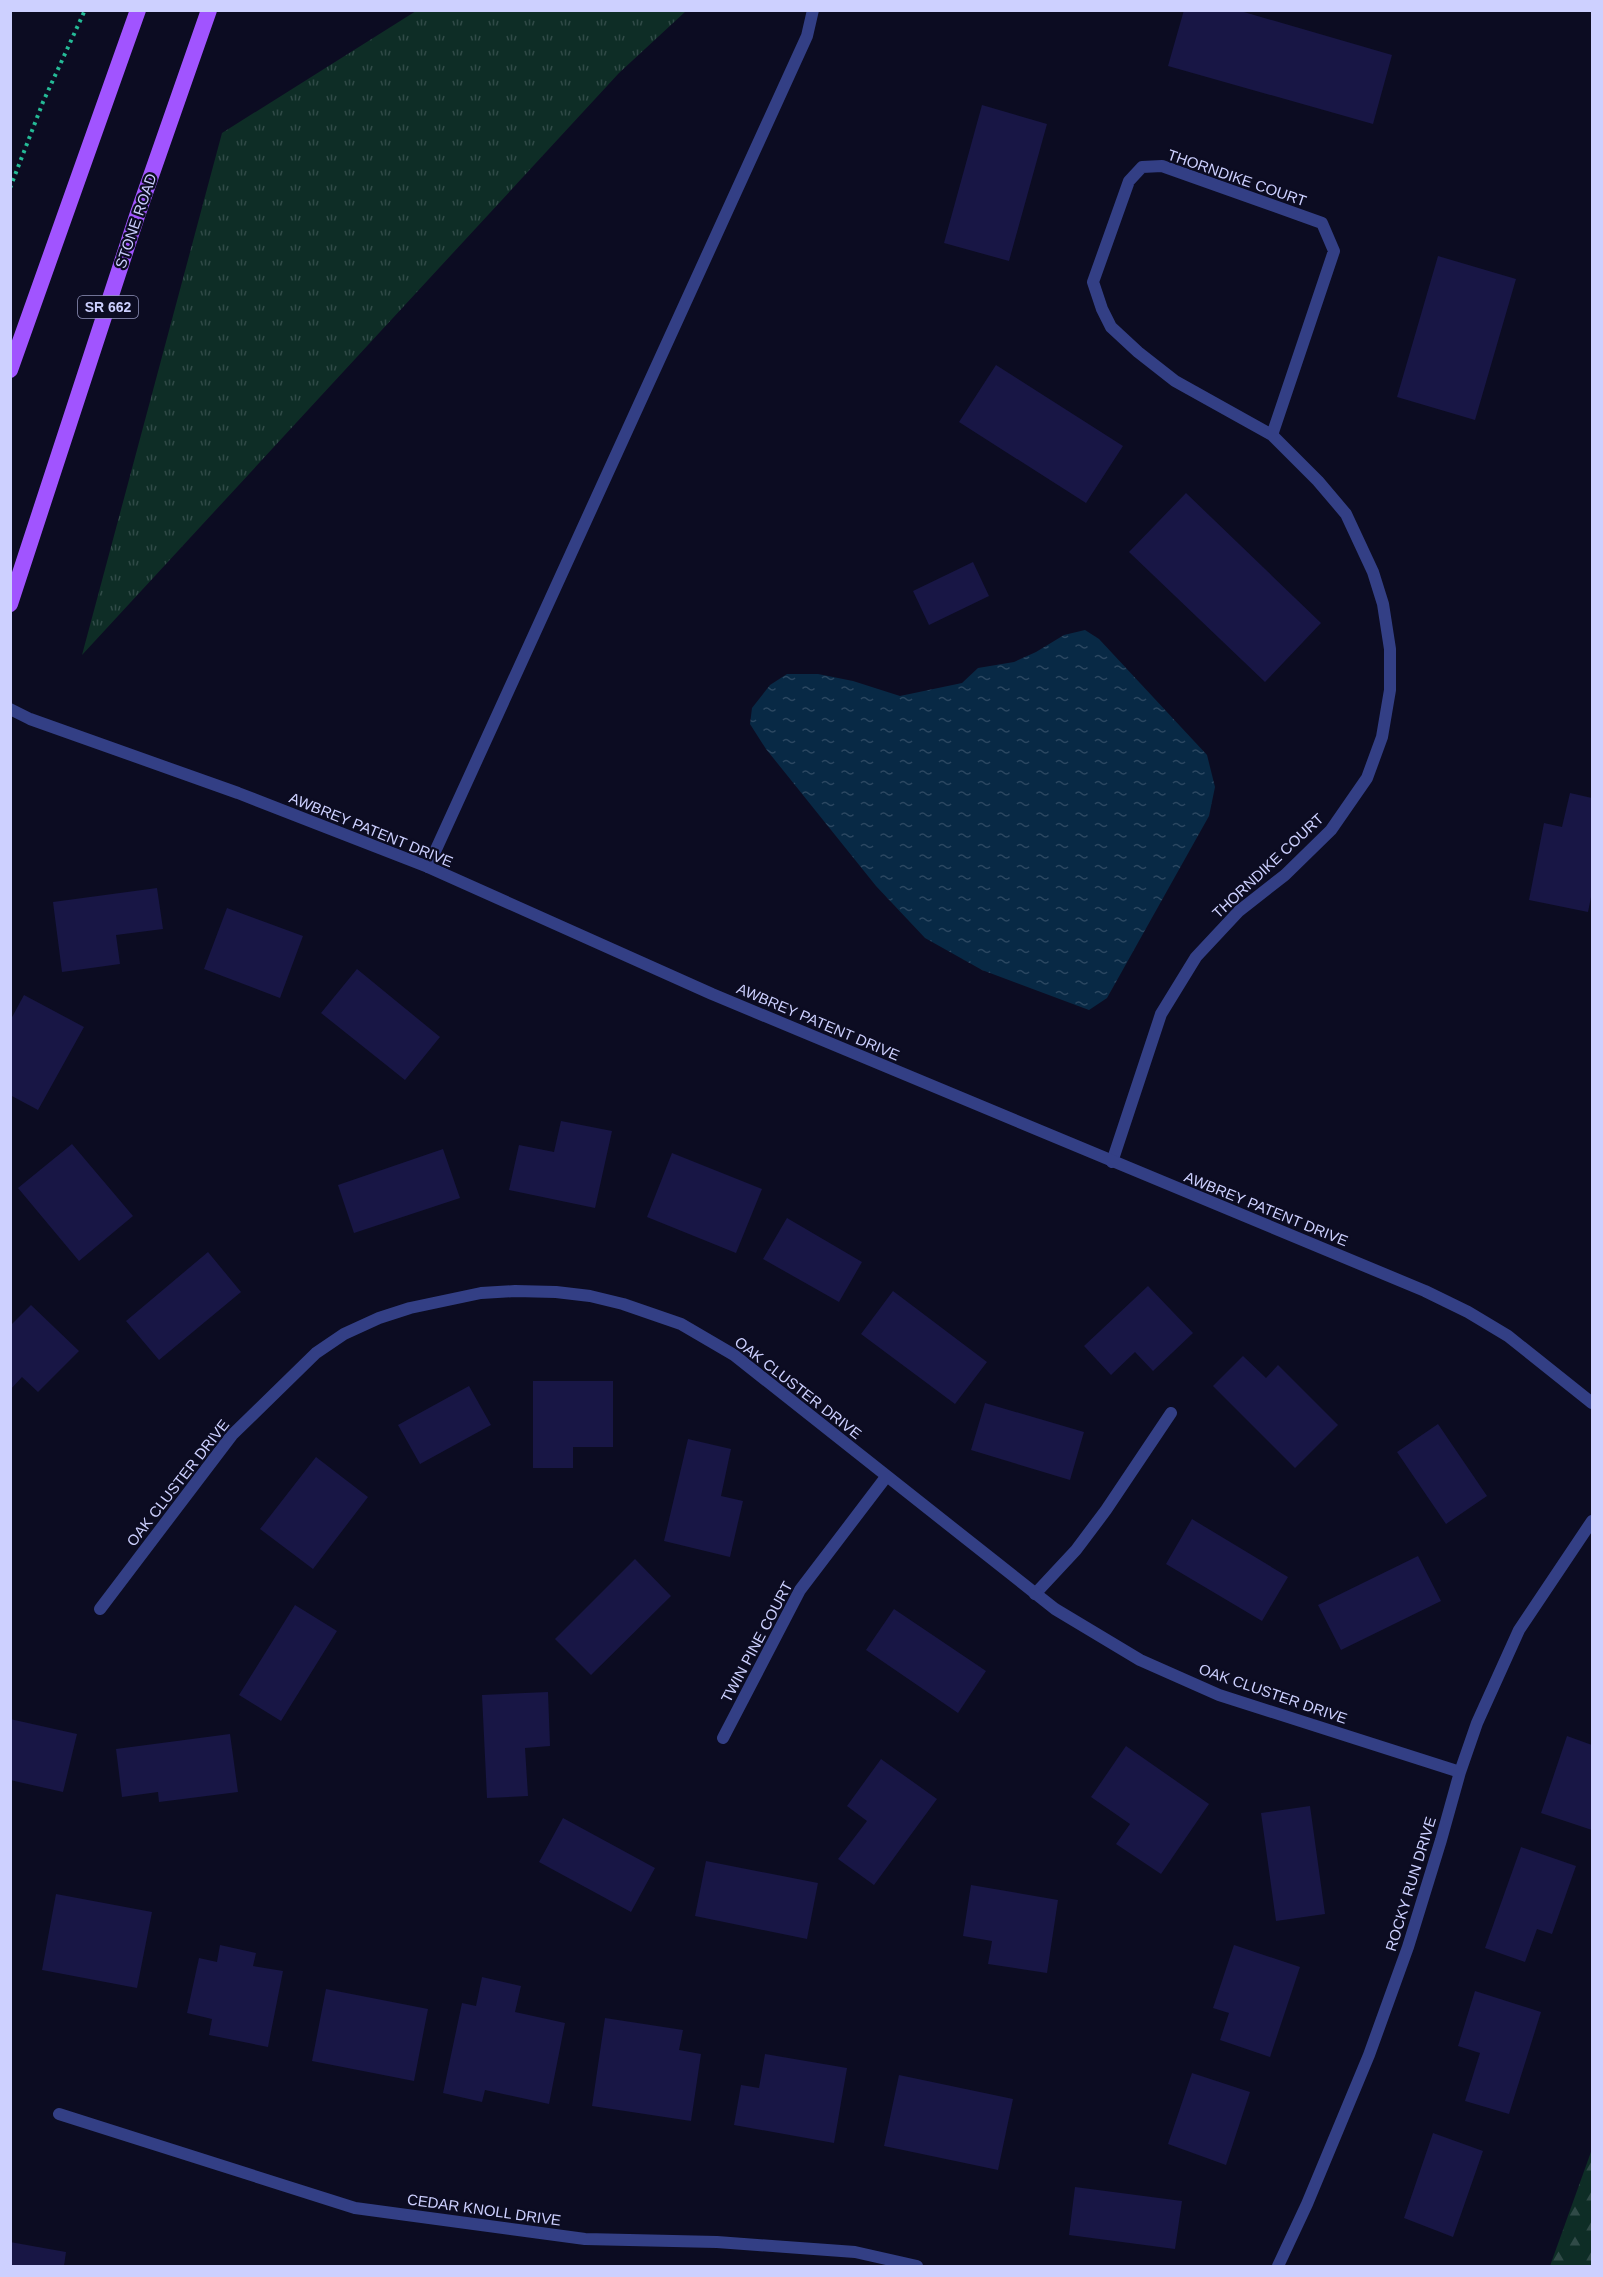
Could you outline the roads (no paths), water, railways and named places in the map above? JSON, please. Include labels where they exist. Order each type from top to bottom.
[{"type":"main road","points":[[10,370],[138,10]]},
{"type":"main road","name":"STONE ROAD","points":[[10,604],[137,216],[209,10]]},
{"type":"street","points":[[428,867],[807,36],[813,10]]},
{"type":"street","name":"THORNDIKE COURT","points":[[1112,1162],[1161,1014],[1196,957],[1239,911],[1285,875],[1331,830],[1367,778],[1382,737],[1390,690],[1390,649],[1383,604],[1373,572],[1346,514],[1272,435],[1175,381],[1111,327],[1102,309],[1093,282],[1129,181],[1142,167],[1162,166],[1322,223],[1334,250],[1272,435]]},
{"type":"street","name":"AWBREY PATENT DRIVE","points":[[10,709],[30,719],[238,793],[428,867],[712,994],[1425,1291],[1468,1312],[1508,1336],[1593,1403]]},
{"type":"street","name":"OAK CLUSTER DRIVE","points":[[100,1609],[232,1435],[316,1353],[344,1334],[379,1318],[410,1308],[481,1293],[515,1291],[590,1296],[623,1304],[681,1324],[734,1355],[1054,1610],[1140,1660],[1219,1695],[1460,1772]]},
{"type":"street","points":[[1035,1594],[1076,1550],[1172,1413]]},
{"type":"street","name":"TWIN PINE COURT","points":[[723,1738],[800,1590],[886,1477]]},
{"type":"street","name":"ROCKY RUN DRIVE","points":[[1278,2266],[1307,2204],[1369,2055],[1411,1936],[1477,1723],[1519,1630],[1593,1521]]},
{"type":"street","name":"CEDAR KNOLL DRIVE","points":[[60,2114],[354,2208],[585,2239],[717,2242],[855,2252],[917,2266]]},
{"type":"water","points":[[1085,630],[1099,639],[1207,755],[1215,787],[1209,816],[1107,998],[1089,1010],[982,970],[925,938],[876,886],[766,749],[750,724],[752,708],[770,685],[787,674],[818,674],[853,681],[900,696],[962,683],[978,668],[1014,662],[1064,635]]}]
